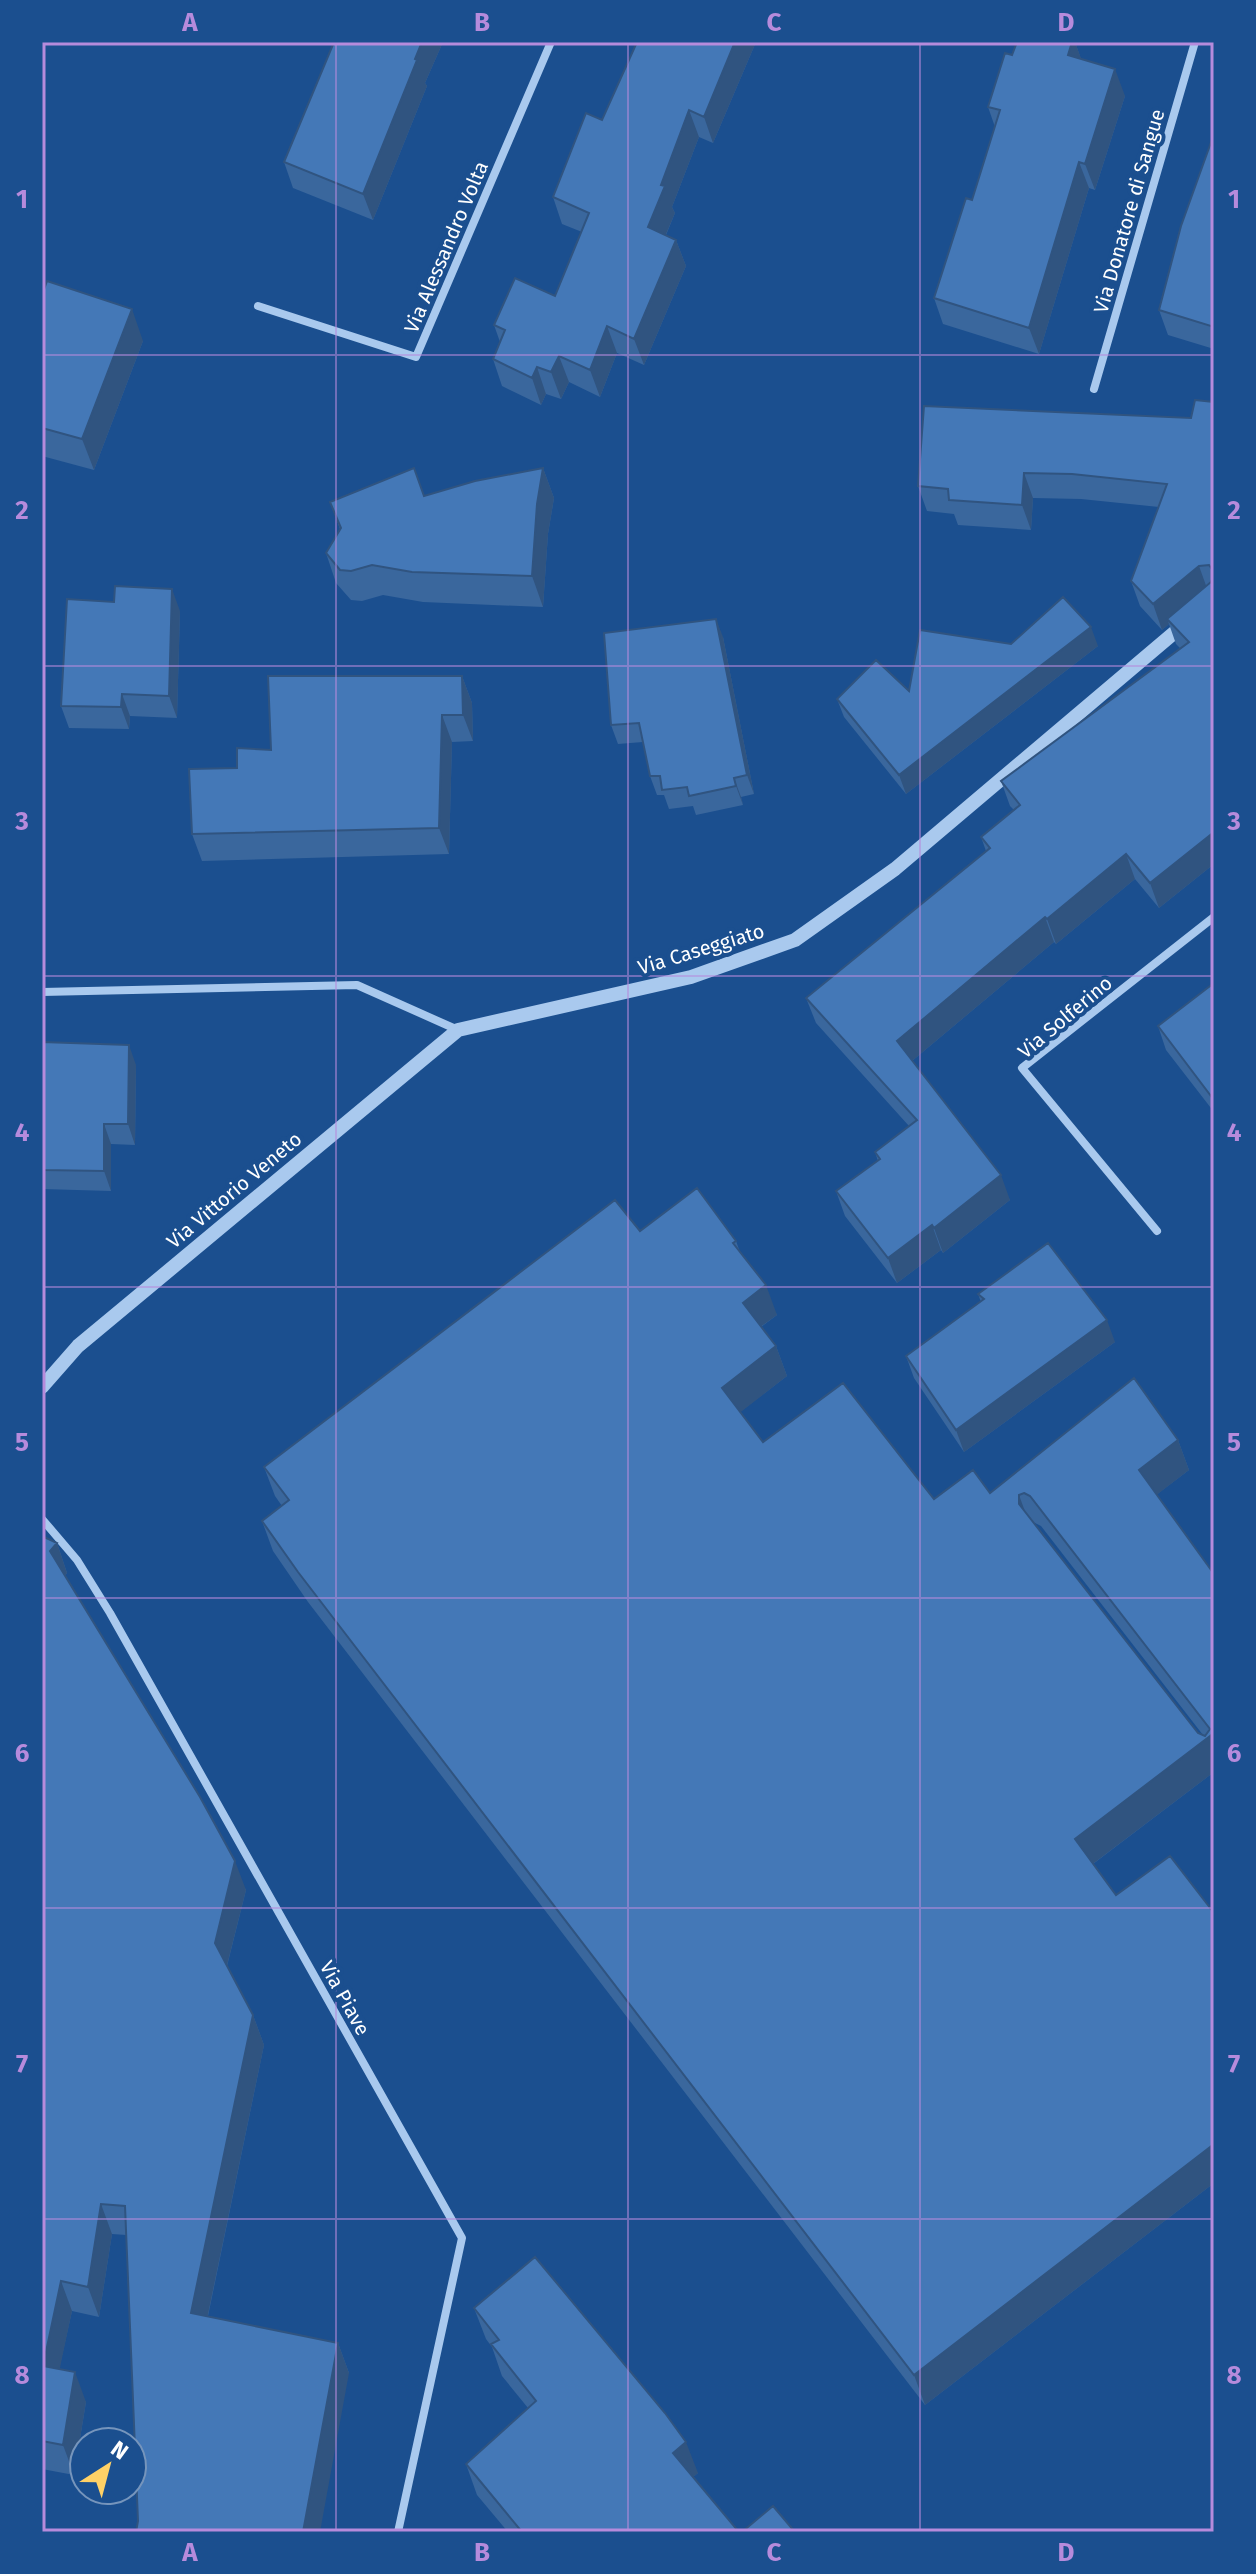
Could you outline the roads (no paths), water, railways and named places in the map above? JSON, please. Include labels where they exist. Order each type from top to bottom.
[{"type":"street","name":"Via Alessandro Volta","points":[[258,306],[416,357],[551,42]]},
{"type":"street","name":"Via Donatore di Sangue","points":[[1094,389],[1195,42]]},
{"type":"street","name":"Via Caseggiato","points":[[458,1030],[691,977],[795,940],[895,869],[1214,599]]},
{"type":"street","name":"Via Solferino","points":[[1157,1231],[1022,1068],[1214,917]]},
{"type":"street","points":[[42,992],[357,985],[458,1030]]},
{"type":"street","name":"Via Vittorio Veneto","points":[[42,1387],[78,1346],[458,1030]]},
{"type":"street","name":"Via Piave","points":[[42,1519],[77,1560],[110,1613],[462,2238],[398,2532]]}]
